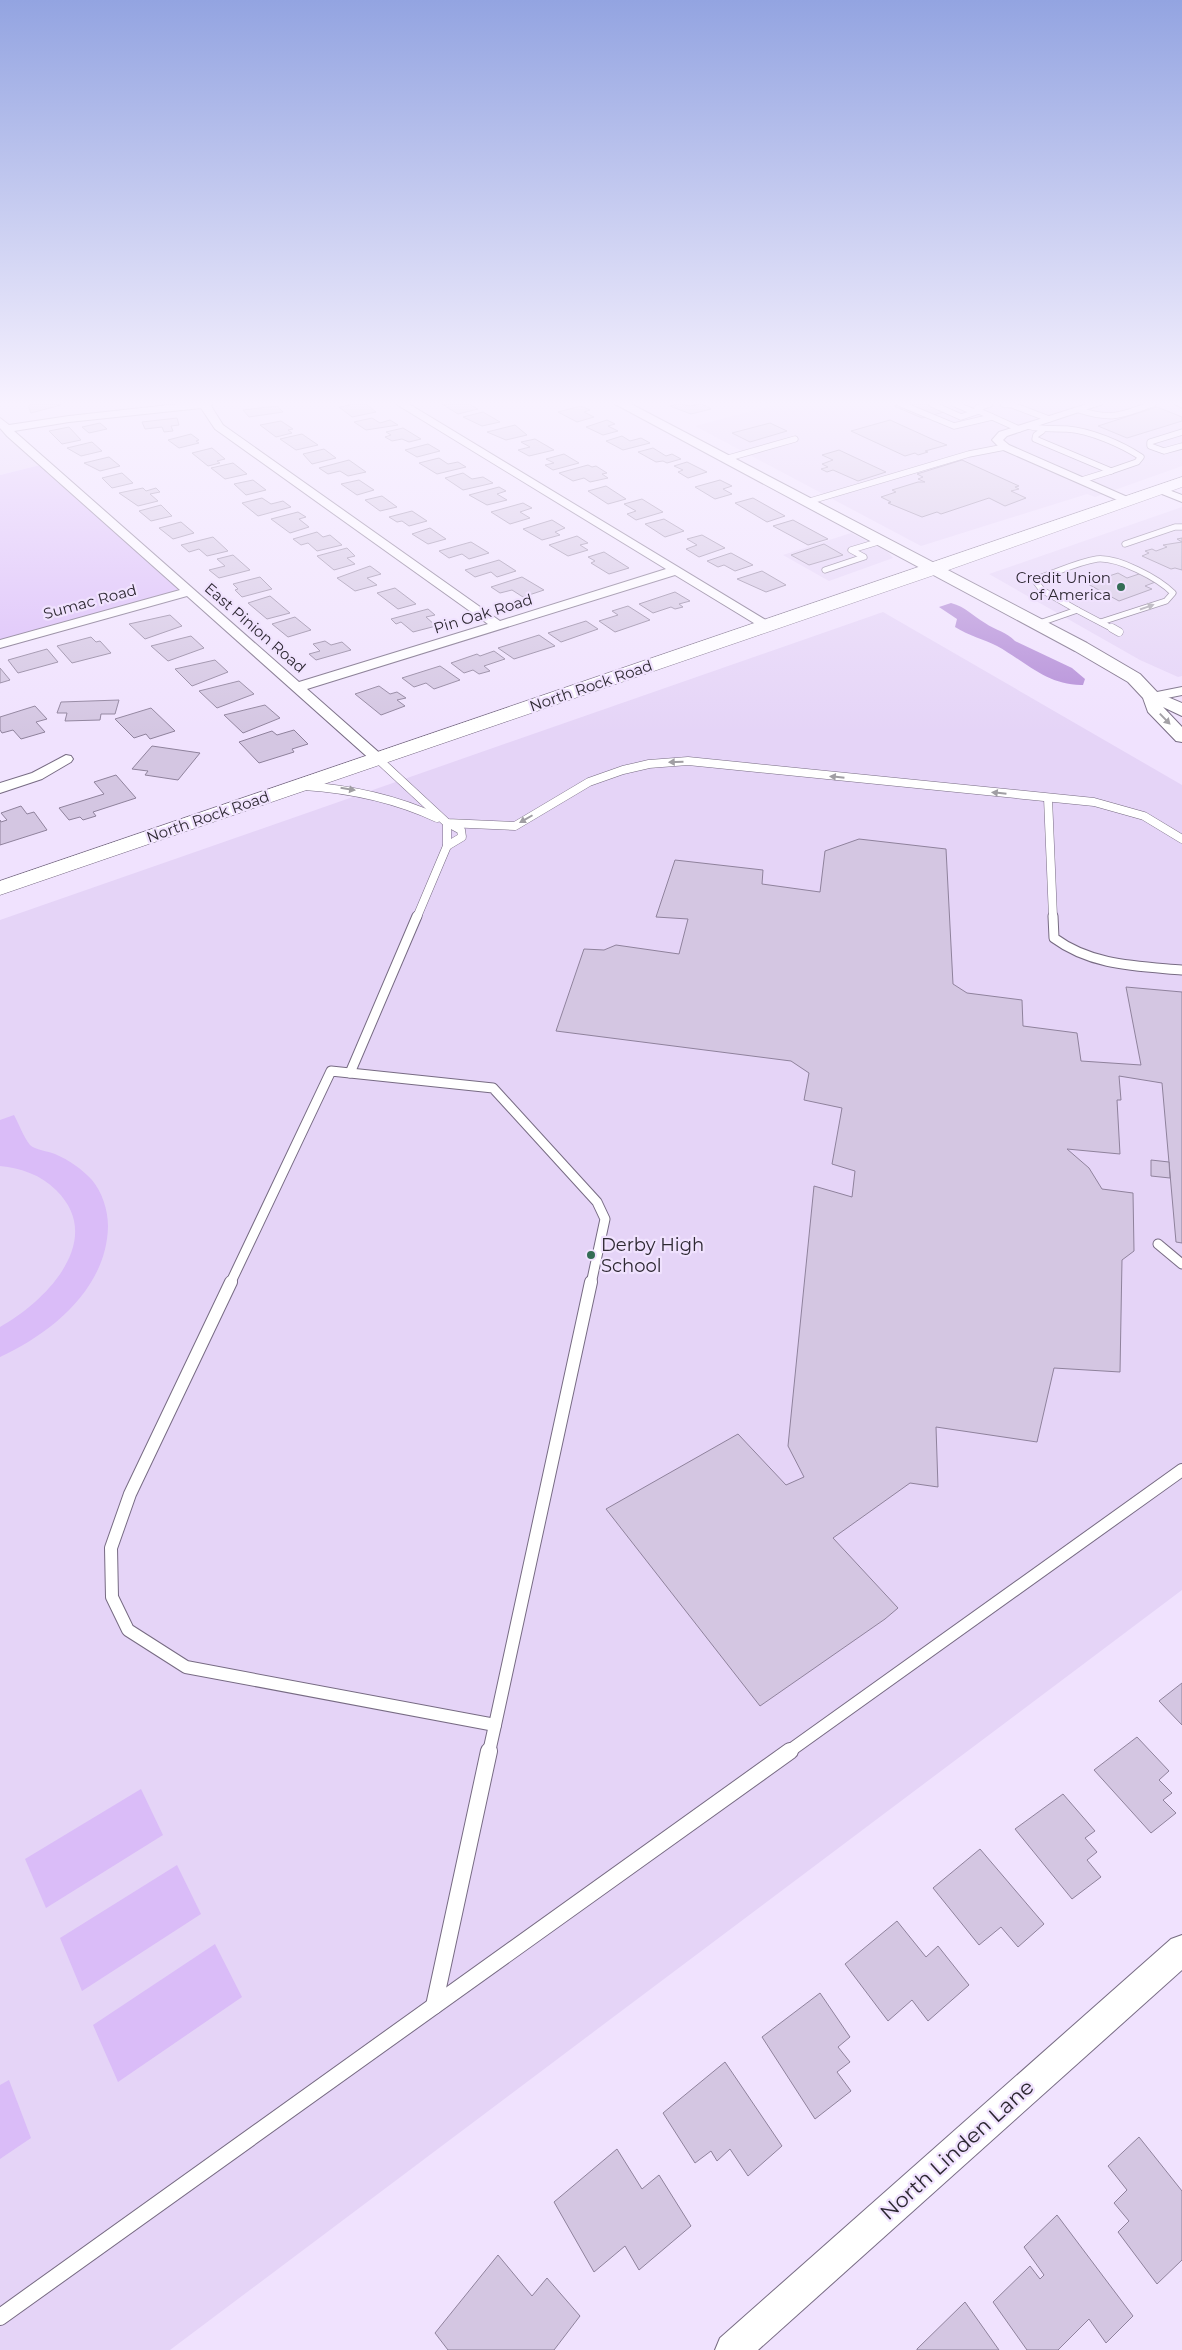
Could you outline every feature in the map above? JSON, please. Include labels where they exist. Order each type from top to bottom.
[{"type":"main road","name":"North Rock Road","points":[[0,888],[1092,514]]},
{"type":"street","name":"East Pinion Road","points":[[101,514],[378,759]]},
{"type":"street","points":[[341,514],[499,626]]},
{"type":"street","points":[[584,514],[767,625]]},
{"type":"street","points":[[829,514],[1118,668],[1134,678],[1152,697],[1171,704],[1182,711]]},
{"type":"street","name":"Pin Oak Road","points":[[298,688],[677,570]]},
{"type":"street","name":"Sumac Road","points":[[0,644],[188,592]]},
{"type":"street","points":[[1152,697],[1182,691]]},
{"type":"street","points":[[1152,697],[1154,708],[1182,737]]},
{"type":"street","points":[[0,788],[37,776],[66,759]]},
{"type":"street","name":"North Linden Lane","points":[[732,2350],[1182,1950]]},
{"type":"lane","points":[[1125,544],[1175,527],[1182,527]]},
{"type":"lane","points":[[825,570],[864,558],[851,550],[881,541]]},
{"type":"lane","points":[[1101,622],[1166,600],[1173,593],[1169,587],[1158,581],[1113,562],[1101,559],[1042,577],[1036,582],[1042,590],[1119,632]]},
{"type":"lane","points":[[1037,624],[1077,610]]},
{"type":"lane","points":[[378,759],[447,823],[515,826],[589,782],[623,770],[669,762],[688,762],[1094,802],[1144,816],[1182,839]]},
{"type":"lane","points":[[299,786],[344,788],[387,797],[413,806],[461,830],[462,837],[447,846]]},
{"type":"lane","points":[[1048,798],[1054,938],[1064,946],[1092,959],[1182,970]]},
{"type":"lane","points":[[350,1073],[447,846],[447,823]]},
{"type":"lane","points":[[434,2006],[495,1725],[605,1218],[597,1202],[493,1088],[331,1071],[130,1494],[111,1548],[112,1597],[128,1630],[186,1666],[495,1725]]},
{"type":"lane","points":[[1158,1244],[1182,1264]]},
{"type":"lane","points":[[0,2317],[1182,1470]]},
{"type":"shaded area","points":[[0,514],[100,514],[188,592],[0,644]]},
{"type":"shaded area","points":[[860,514],[1024,514],[921,546]]},
{"type":"shaded area","points":[[1163,514],[1182,514],[1182,676],[1178,677],[1140,660],[989,574]]},
{"type":"shaded area","points":[[851,533],[888,552],[893,558],[829,581],[783,555]]},
{"type":"shaded area","points":[[951,603],[965,609],[1015,641],[1072,668],[1085,679],[1083,685],[1059,682],[1038,672],[997,646],[955,627],[957,619],[939,607]]},
{"type":"shaded area","name":"Derby High School","points":[[883,612],[1182,785],[1182,1590],[170,2350],[0,2350],[0,920]]},
{"type":"shaded area","points":[[14,1115],[30,1145],[65,1159],[92,1180],[104,1202],[108,1226],[105,1248],[98,1269],[87,1288],[73,1306],[39,1335],[0,1357],[0,1327],[35,1302],[51,1286],[64,1268],[73,1249],[75,1229],[70,1209],[56,1190],[44,1180],[30,1173],[16,1168],[0,1166],[0,1120]]},
{"type":"shaded area","points":[[141,1789],[163,1835],[46,1908],[25,1859]]},
{"type":"shaded area","points":[[177,1865],[201,1914],[82,1991],[60,1938]]},
{"type":"shaded area","points":[[215,1944],[242,1997],[118,2082],[93,2025]]},
{"type":"shaded area","points":[[9,2080],[31,2138],[0,2159],[0,2085]]},
{"type":"building","points":[[142,514],[170,514],[172,516],[151,521]]},
{"type":"building","points":[[292,514],[301,514],[306,517],[299,519],[309,527],[290,533],[271,519]]},
{"type":"building","points":[[402,514],[416,514],[427,521],[409,526],[402,521],[397,522],[389,517]]},
{"type":"building","points":[[494,514],[523,514],[530,518],[510,524]]},
{"type":"building","points":[[628,514],[657,514],[636,520]]},
{"type":"building","points":[[753,514],[781,514],[785,516],[767,522]]},
{"type":"building","points":[[914,514],[932,514],[922,517]]},
{"type":"building","points":[[664,519],[684,531],[665,537],[645,524]]},
{"type":"building","points":[[552,520],[565,528],[555,532],[560,535],[542,540],[523,529]]},
{"type":"building","points":[[793,520],[828,539],[808,545],[773,526]]},
{"type":"building","points":[[181,522],[194,533],[173,539],[159,528]]},
{"type":"building","points":[[430,528],[446,539],[428,544],[412,534]]},
{"type":"building","points":[[317,532],[323,537],[330,535],[342,545],[317,551],[308,543],[301,545],[293,539]]},
{"type":"building","points":[[702,535],[725,548],[699,557],[686,549],[697,545],[687,539]]},
{"type":"building","points":[[577,536],[588,543],[580,545],[588,550],[568,556],[549,545]]},
{"type":"building","points":[[213,537],[228,551],[207,556],[199,549],[189,552],[181,545]]},
{"type":"building","points":[[471,542],[489,553],[469,559],[462,554],[449,558],[439,551]]},
{"type":"building","points":[[1182,542],[1182,570],[1171,569],[1142,556],[1149,553],[1145,551],[1152,549],[1156,551],[1167,547],[1163,545]]},
{"type":"building","points":[[824,544],[843,555],[809,565],[791,555]]},
{"type":"building","points":[[347,548],[355,556],[347,558],[355,564],[334,570],[317,556]]},
{"type":"building","points":[[604,552],[629,568],[609,574],[591,563],[595,561],[588,557]]},
{"type":"building","points":[[731,553],[753,565],[735,571],[724,565],[718,567],[707,561]]},
{"type":"building","points":[[233,555],[250,570],[219,578],[209,570],[225,566],[217,559]]},
{"type":"building","points":[[499,560],[516,571],[497,577],[491,572],[475,577],[465,570]]},
{"type":"building","points":[[370,566],[381,574],[367,578],[377,585],[355,591],[337,578]]},
{"type":"building","points":[[762,571],[786,585],[766,592],[737,579]]},
{"type":"building","name":"Credit Union of America","points":[[1118,573],[1127,578],[1142,573],[1158,581],[1145,586],[1152,589],[1119,601],[1086,583],[1096,580],[1092,578],[1104,574],[1109,576]]},
{"type":"building","points":[[260,577],[272,589],[242,597],[235,590],[238,589],[233,584]]},
{"type":"building","points":[[522,577],[544,590],[523,597],[512,590],[500,593],[491,587]]},
{"type":"building","points":[[395,588],[416,604],[398,609],[377,593]]},
{"type":"building","points":[[675,592],[690,601],[679,604],[683,607],[675,609],[671,607],[653,613],[639,604]]},
{"type":"building","points":[[270,596],[290,613],[267,619],[248,603]]},
{"type":"building","points":[[628,606],[650,620],[615,632],[599,621],[618,615],[612,611]]},
{"type":"building","points":[[428,609],[435,615],[426,617],[436,626],[413,632],[401,622],[396,624],[391,619]]},
{"type":"building","points":[[170,615],[182,626],[145,639],[129,624]]},
{"type":"building","points":[[295,617],[311,630],[288,637],[272,624]]},
{"type":"building","points":[[586,621],[598,629],[561,642],[548,633]]},
{"type":"building","points":[[539,635],[555,646],[514,659],[498,648]]},
{"type":"building","points":[[191,636],[204,648],[168,661],[151,646]]},
{"type":"building","points":[[91,637],[96,642],[100,641],[111,653],[72,663],[57,646]]},
{"type":"building","points":[[325,641],[331,645],[342,642],[351,650],[316,660],[309,654],[320,651],[313,644]]},
{"type":"building","points":[[47,649],[58,662],[18,673],[8,660]]},
{"type":"building","points":[[494,651],[505,659],[484,666],[490,671],[479,674],[473,670],[464,673],[451,663],[477,654],[480,656]]},
{"type":"building","points":[[215,660],[228,672],[192,686],[175,669]]},
{"type":"building","points":[[440,666],[460,680],[434,689],[426,683],[414,687],[402,678]]},
{"type":"building","points":[[0,668],[10,680],[0,683]]},
{"type":"building","points":[[239,681],[254,694],[217,708],[199,691]]},
{"type":"building","points":[[379,686],[390,694],[397,692],[406,698],[397,700],[405,706],[381,715],[355,694]]},
{"type":"building","points":[[119,700],[115,714],[101,714],[100,720],[65,721],[67,713],[57,713],[61,702]]},
{"type":"building","points":[[265,705],[280,718],[243,733],[224,715]]},
{"type":"building","points":[[35,706],[47,719],[36,722],[45,732],[21,739],[13,730],[2,733],[0,730],[0,717]]},
{"type":"building","points":[[151,708],[175,731],[150,739],[146,734],[134,738],[115,719]]},
{"type":"building","points":[[294,730],[308,744],[292,749],[294,752],[259,763],[239,742],[272,731],[277,735]]},
{"type":"building","points":[[152,746],[200,753],[178,780],[145,775],[148,771],[132,769]]},
{"type":"building","points":[[116,775],[136,798],[93,812],[96,816],[83,820],[80,817],[69,820],[59,808],[104,794],[94,782]]},
{"type":"building","points":[[21,806],[27,814],[34,812],[47,830],[0,845],[0,820],[1,822],[7,820],[1,813]]},
{"type":"building","points":[[859,839],[946,849],[953,984],[967,993],[1022,1000],[1023,1026],[1077,1033],[1081,1061],[1141,1065],[1126,987],[1182,992],[1182,1243],[1176,1242],[1162,1083],[1119,1076],[1121,1100],[1117,1100],[1120,1154],[1067,1149],[1089,1168],[1102,1189],[1133,1193],[1134,1251],[1122,1260],[1120,1372],[1054,1368],[1037,1442],[936,1427],[938,1487],[910,1483],[833,1538],[898,1608],[760,1706],[606,1509],[738,1434],[786,1485],[804,1477],[788,1446],[814,1186],[852,1197],[855,1171],[832,1164],[842,1108],[804,1100],[809,1073],[791,1061],[556,1031],[584,949],[604,950],[616,945],[679,954],[688,919],[656,917],[675,860],[763,870],[762,884],[820,892],[825,851]]},
{"type":"building","points":[[1151,1160],[1169,1162],[1170,1178],[1151,1176]]},
{"type":"building","points":[[1182,1683],[1182,1725],[1159,1701]]},
{"type":"building","points":[[1137,1737],[1169,1771],[1159,1780],[1172,1793],[1163,1800],[1176,1813],[1151,1833],[1094,1770]]},
{"type":"building","points":[[1063,1794],[1095,1831],[1085,1838],[1097,1852],[1087,1860],[1101,1877],[1072,1899],[1015,1829]]},
{"type":"building","points":[[980,1849],[1044,1924],[1018,1947],[1001,1927],[979,1945],[933,1888]]},
{"type":"building","points":[[897,1921],[926,1957],[938,1946],[969,1985],[928,2021],[912,2000],[888,2021],[845,1964]]},
{"type":"building","points":[[820,1993],[850,2037],[838,2047],[850,2062],[837,2072],[851,2091],[815,2119],[762,2037]]},
{"type":"building","points":[[725,2062],[782,2146],[748,2176],[730,2149],[717,2161],[711,2151],[695,2163],[663,2113]]},
{"type":"building","points":[[1139,2137],[1182,2191],[1182,2260],[1157,2284],[1118,2232],[1129,2221],[1114,2203],[1127,2190],[1108,2166]]},
{"type":"building","points":[[617,2149],[642,2189],[659,2175],[691,2226],[639,2270],[625,2246],[594,2272],[554,2202]]},
{"type":"building","points":[[1057,2215],[1133,2316],[1106,2343],[1089,2319],[1058,2350],[1027,2350],[993,2302],[1030,2266],[1040,2279],[1044,2275],[1024,2247]]},
{"type":"building","points":[[498,2255],[532,2296],[547,2278],[580,2316],[554,2350],[448,2350],[435,2333]]},
{"type":"building","points":[[965,2302],[999,2350],[917,2350],[917,2349]]},
{"type":"place","name":"Credit Union of America","points":[[1121,587]]},
{"type":"place","name":"Derby High School","points":[[591,1255]]}]
